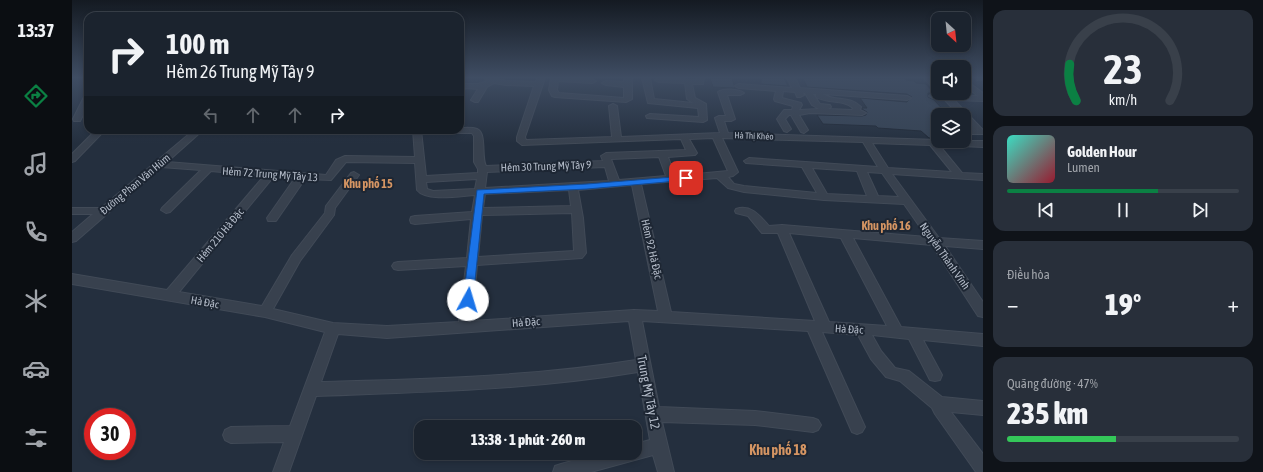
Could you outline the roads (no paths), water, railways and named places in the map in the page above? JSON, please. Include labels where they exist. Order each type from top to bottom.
[{"type":"street","name":"Hà Thị Khéo","points":[[534,100],[521,137],[521,140],[525,143],[721,135],[931,143]]},
{"type":"street","points":[[651,100],[702,106]]},
{"type":"street","points":[[650,116],[703,120],[702,104],[693,100]]},
{"type":"street","points":[[417,134],[422,190],[426,193],[433,194],[573,187],[720,175],[733,172],[721,135],[719,118],[731,119],[725,100]]},
{"type":"street","points":[[773,100],[774,102],[790,106],[792,113],[804,130]]},
{"type":"street","points":[[780,100],[793,102],[798,105],[792,113]]},
{"type":"street","points":[[803,100],[809,111]]},
{"type":"street","points":[[787,129],[781,119],[787,112],[804,113],[809,111],[856,113],[838,105],[824,108],[816,105],[814,100]]},
{"type":"street","points":[[949,100],[957,108]]},
{"type":"street","points":[[75,119],[84,104]]},
{"type":"street","points":[[613,106],[617,139]]},
{"type":"street","points":[[971,122],[981,132]]},
{"type":"street","points":[[464,130],[475,131],[478,136],[479,162],[483,173],[465,326]]},
{"type":"street","points":[[971,131],[981,132]]},
{"type":"street","points":[[72,159],[97,134]]},
{"type":"street","name":"Đường Phan Văn Hùm","points":[[72,238],[194,134]]},
{"type":"street","points":[[615,184],[606,156],[662,154],[693,157],[684,137]]},
{"type":"street","name":"Nguyễn Thành Vĩnh","points":[[866,140],[885,171],[935,240],[983,312]]},
{"type":"street","name":"Hà Thị Khéo","points":[[971,144],[983,144]]},
{"type":"street","points":[[937,148],[960,176]]},
{"type":"street","points":[[662,154],[672,179]]},
{"type":"street","name":"Hẻm 72 Trung Mỹ Tây 13","points":[[159,164],[330,178],[338,163],[345,159],[419,160]]},
{"type":"street","points":[[749,161],[983,177]]},
{"type":"street","name":"Hẻm 30 Trung Mỹ Tây 9","points":[[421,179],[608,164]]},
{"type":"street","points":[[806,166],[824,197]]},
{"type":"street","points":[[166,210],[208,169]]},
{"type":"street","points":[[861,169],[874,200]]},
{"type":"street","name":"Hẻm 210 Hà Đặc","points":[[170,295],[270,174]]},
{"type":"street","points":[[265,312],[296,258],[330,213],[330,208],[354,174]]},
{"type":"street","points":[[720,175],[731,186],[744,189],[824,197],[906,201]]},
{"type":"street","points":[[272,218],[302,176]]},
{"type":"street","name":"Hẻm 92 Hà Đặc","points":[[636,182],[666,317]]},
{"type":"street","points":[[398,266],[578,255],[580,253],[578,218],[573,187]]},
{"type":"street","points":[[415,220],[477,214],[576,209]]},
{"type":"street","points":[[740,210],[751,213],[766,230],[782,229],[983,245]]},
{"type":"street","points":[[72,211],[102,211]]},
{"type":"street","points":[[782,229],[857,427]]},
{"type":"street","points":[[846,234],[897,332]]},
{"type":"street","name":"Hà Đặc","points":[[72,279],[265,312],[333,328],[387,332],[634,315],[897,332],[983,340]]},
{"type":"street","name":"Trung Mỹ Tây 12","points":[[634,315],[658,445],[666,472]]},
{"type":"street","points":[[281,472],[333,328]]},
{"type":"street","points":[[862,330],[876,355],[891,373],[904,376],[939,404],[983,408]]},
{"type":"street","points":[[913,334],[935,375]]},
{"type":"street","points":[[312,389],[476,385],[598,374],[644,365]]},
{"type":"street","points":[[939,404],[940,409],[983,468]]},
{"type":"street","points":[[653,414],[755,418],[813,425]]},
{"type":"street","points":[[231,436],[295,434]]},
{"type":"street","points":[[642,450],[658,445]]},
{"type":"street","points":[[561,472],[605,460]]},
{"type":"district","name":"Khu phố 15","points":[[368,184]]},
{"type":"district","name":"Khu phố 16","points":[[886,226]]},
{"type":"district","name":"Khu phố 18","points":[[778,450]]}]
